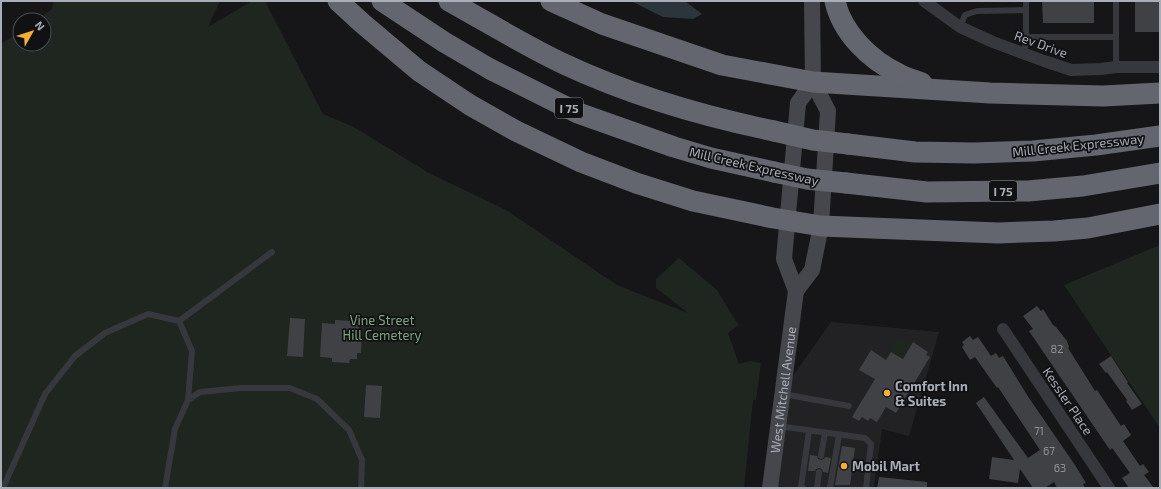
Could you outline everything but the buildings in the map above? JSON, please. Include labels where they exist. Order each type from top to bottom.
[{"type":"highway","points":[[338,1],[419,71],[470,105],[516,131],[580,162],[636,183],[693,201],[820,226],[998,233],[1088,228],[1160,214]]},
{"type":"highway","name":"Mill Creek Expressway","points":[[382,1],[444,42],[490,69],[578,113],[674,147],[711,158],[774,172],[807,179],[927,192],[1028,191],[1083,186],[1160,173]]},
{"type":"highway","name":"Mill Creek Expressway","points":[[449,1],[517,40],[564,64],[625,89],[680,108],[726,121],[813,140],[915,152],[974,153],[1040,150],[1096,145],[1160,136]]},
{"type":"highway","points":[[551,1],[602,24],[722,65],[812,82],[990,93],[1052,95],[1137,95],[1160,93]]},
{"type":"highway","points":[[836,1],[844,24],[856,41],[875,60],[899,74],[937,89]]},
{"type":"main road","name":"West Mitchell Avenue","points":[[796,291],[812,270],[820,226],[828,111],[812,82],[812,1]]},
{"type":"main road","name":"West Mitchell Avenue","points":[[770,488],[796,291],[784,259],[798,103],[812,82]]},
{"type":"street","name":"Rev Drive","points":[[924,1],[960,27],[1024,54],[1071,70],[1116,67],[1160,67]]},
{"type":"street","name":"Kessler Place","points":[[1003,328],[1109,488]]},
{"type":"lane","points":[[1024,54],[1026,37],[1026,1]]},
{"type":"lane","points":[[1116,1],[1116,67]]},
{"type":"lane","points":[[960,27],[965,15],[977,11],[1026,10]]},
{"type":"lane","points":[[1026,37],[1116,37]]},
{"type":"lane","points":[[3,488],[45,394],[75,356],[105,333],[148,314],[179,321],[272,252]]},
{"type":"lane","points":[[165,488],[175,429],[188,400],[192,350],[179,321]]},
{"type":"lane","points":[[188,400],[200,392],[248,388],[290,388],[317,399],[349,430],[362,460],[361,488]]},
{"type":"lane","points":[[782,393],[849,406]]},
{"type":"lane","points":[[778,426],[865,438],[871,444],[866,488]]},
{"type":"lane","points":[[803,488],[800,487],[809,431]]},
{"type":"lane","points":[[821,456],[825,433]]},
{"type":"lane","points":[[830,488],[838,434]]},
{"type":"lane","points":[[817,488],[819,472]]},
{"type":"shaded area","points":[[631,1],[685,1],[702,14],[693,19],[663,17]]},
{"type":"shaded area","points":[[831,322],[939,332],[909,436],[882,429],[874,488],[770,488],[781,393]]},
{"type":"green space","name":"Vine Street Hill Cemetery","points":[[53,1],[220,1],[208,27],[252,1],[265,1],[323,114],[352,126],[429,173],[506,210],[617,285],[688,313],[656,288],[656,279],[679,258],[717,290],[739,325],[728,333],[739,364],[750,361],[761,363],[756,400],[753,400],[744,488],[1,488],[1,44],[12,36],[12,52],[52,52],[52,12],[48,12],[52,9]]},
{"type":"green space","points":[[1160,245],[1160,428],[1064,285]]},
{"type":"green space","points":[[896,340],[906,340],[912,344],[903,359],[890,351]]},
{"type":"place","name":"Comfort Inn & Suites","points":[[887,393]]},
{"type":"place","name":"Mobil Mart","points":[[844,466]]}]
